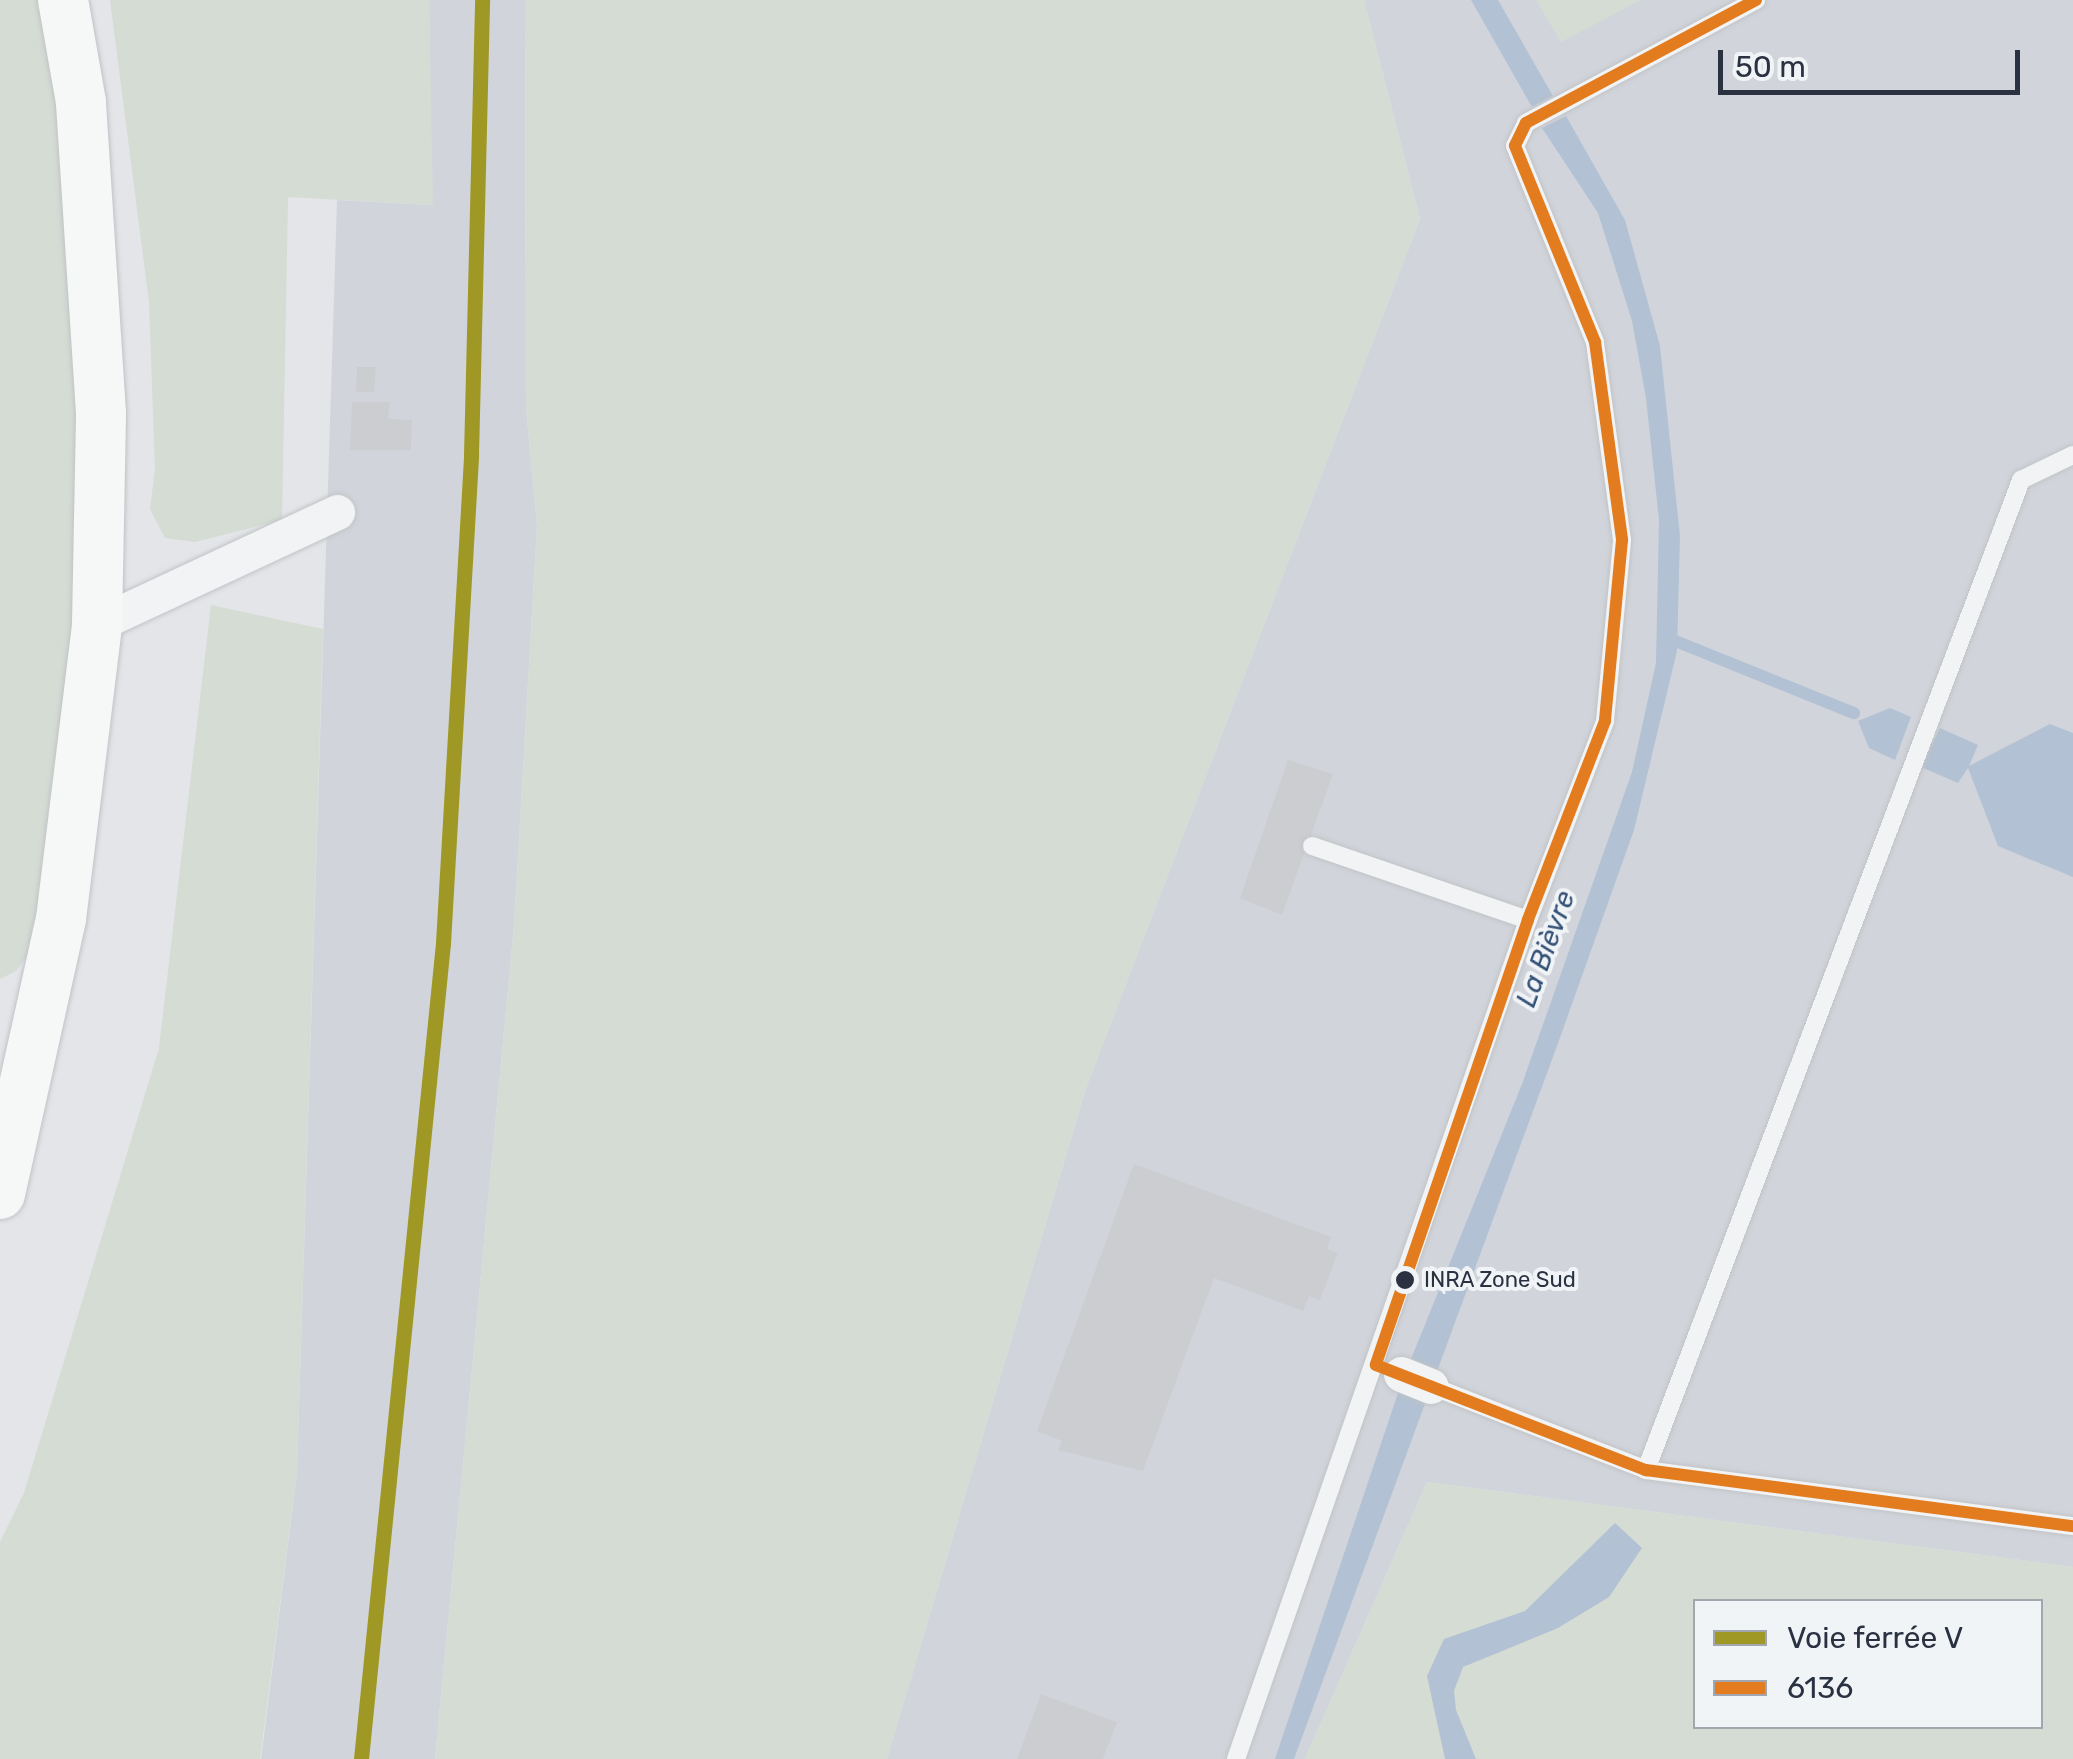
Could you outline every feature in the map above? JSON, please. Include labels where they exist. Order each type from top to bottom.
[{"type":"main road","points":[[0,1194],[61,918],[96,624],[101,413],[81,102],[63,0]]},
{"type":"street","points":[[96,624],[336,512]]},
{"type":"lane","points":[[1236,1759],[1403,1375],[1528,920],[1605,721],[1622,540],[1595,342],[1515,146],[1526,123],[1756,0]]},
{"type":"lane","points":[[1646,1470],[2021,480],[2073,455]]},
{"type":"lane","points":[[1312,846],[1528,920]]},
{"type":"lane","points":[[1403,1375],[1646,1470],[2073,1526]]},
{"type":"shaded area","points":[[0,0],[43,0],[61,133],[80,486],[70,681],[38,941],[16,971],[0,979]]},
{"type":"shaded area","points":[[110,0],[429,0],[433,205],[288,197],[282,520],[195,542],[165,538],[150,509],[155,469],[149,302]]},
{"type":"shaded area","points":[[429,0],[525,0],[526,407],[537,526],[514,926],[435,1759],[261,1759],[297,1472],[337,200],[432,205]]},
{"type":"shaded area","points":[[525,0],[1364,0],[1420,219],[1086,1088],[887,1759],[435,1759],[514,926],[537,526],[526,407]]},
{"type":"shaded area","points":[[1364,0],[2073,0],[2073,1567],[1427,1482],[1305,1759],[887,1759],[1086,1088],[1420,219]]},
{"type":"shaded area","points":[[1536,0],[1641,0],[1561,42]]},
{"type":"shaded area","points":[[211,605],[323,629],[297,1472],[260,1759],[0,1759],[0,1542],[24,1493],[159,1048]]},
{"type":"shaded area","points":[[1427,1482],[2073,1567],[2073,1759],[1305,1759]]},
{"type":"water","points":[[1471,0],[1498,0],[1553,96],[1532,107]]},
{"type":"water","points":[[1566,116],[1625,220],[1660,346],[1680,536],[1677,651],[1634,830],[1557,1046],[1294,1759],[1275,1759],[1401,1384],[1522,1084],[1632,772],[1656,663],[1659,520],[1646,398],[1632,321],[1598,213],[1542,128]]},
{"type":"water","points":[[1890,708],[1911,717],[1895,760],[1869,748],[1858,721]]},
{"type":"water","points":[[2050,724],[2073,733],[2073,877],[1998,846],[1968,768],[1958,783],[1921,767],[1940,728],[1978,745],[1969,766]]},
{"type":"water","points":[[1615,1523],[1642,1548],[1609,1597],[1558,1628],[1463,1667],[1454,1691],[1456,1710],[1476,1759],[1445,1759],[1427,1676],[1444,1639],[1525,1611]]},
{"type":"building","points":[[357,367],[376,367],[374,392],[356,392]]},
{"type":"building","points":[[352,402],[390,402],[388,419],[412,420],[411,450],[350,450]]},
{"type":"building","points":[[1288,760],[1333,774],[1282,915],[1240,898]]},
{"type":"building","points":[[1134,1164],[1331,1237],[1327,1249],[1338,1253],[1320,1300],[1309,1296],[1303,1311],[1214,1278],[1143,1471],[1058,1450],[1062,1441],[1037,1431]]},
{"type":"building","points":[[1041,1694],[1117,1722],[1103,1759],[1017,1759]]},
{"type":"waterway","points":[[1663,636],[1854,713]]},
{"type":"rail line","name":"V","points":[[361,1759],[443,943],[471,455],[482,0]]},
{"type":"transit line","name":"6136","points":[[1756,0],[1526,123],[1515,146],[1595,342],[1622,540],[1605,721],[1528,920],[1376,1365],[1646,1470],[2073,1526]]},
{"type":"place","name":"INRA Zone Sud","points":[[1405,1280]]},
{"type":"water label","name":"La Bièvre","points":[[1546,949]]}]
